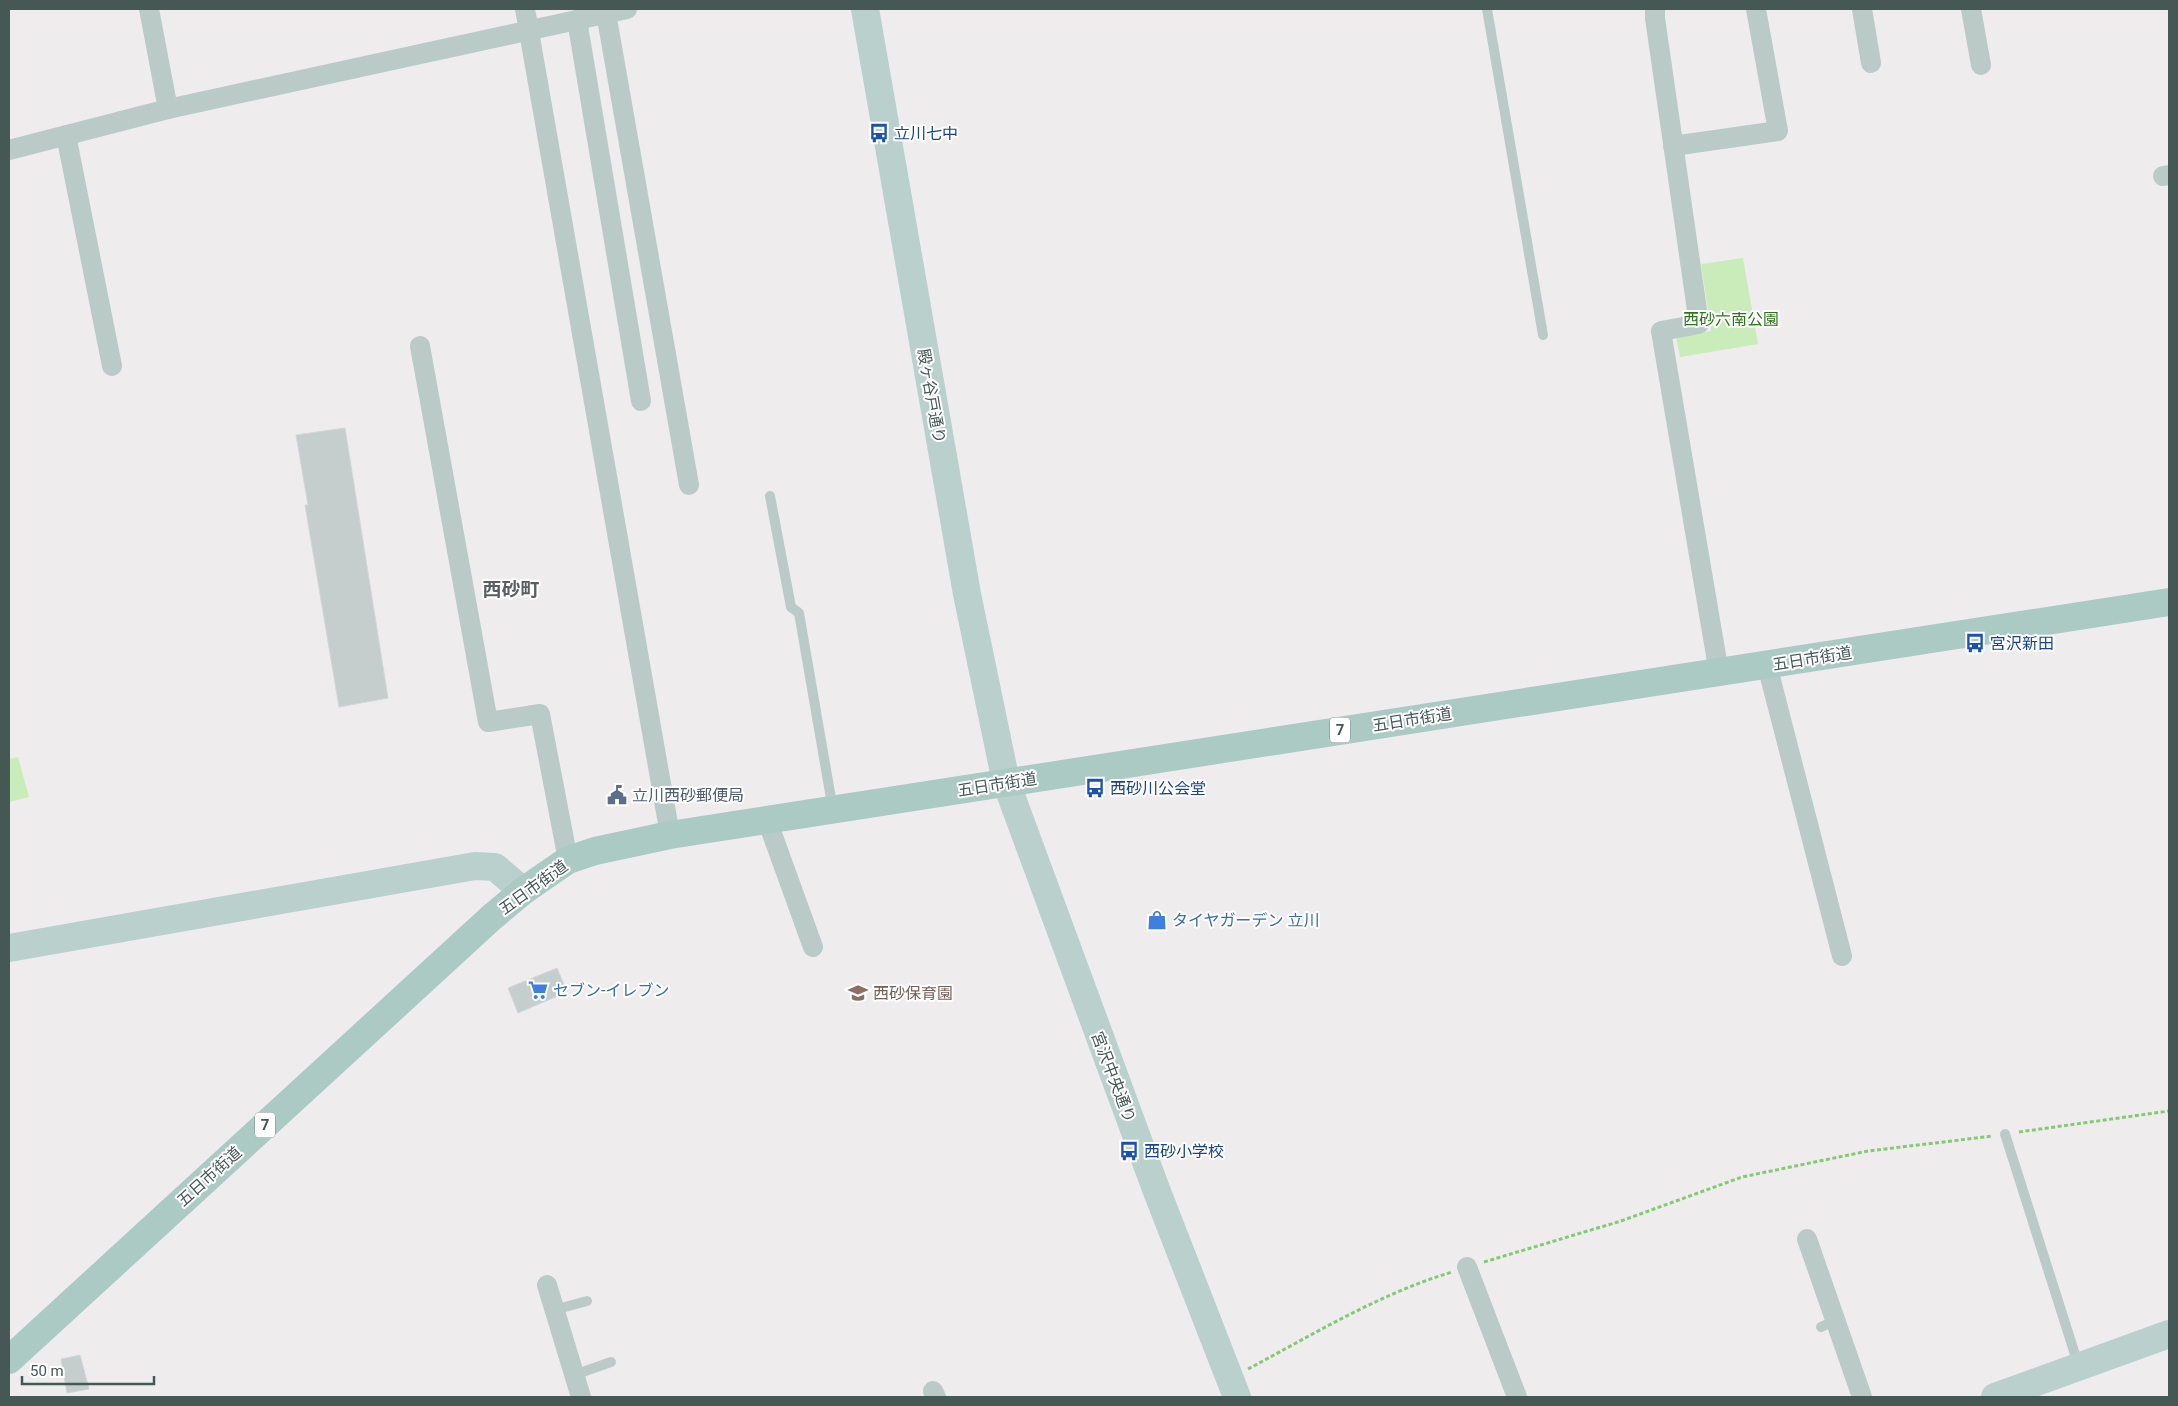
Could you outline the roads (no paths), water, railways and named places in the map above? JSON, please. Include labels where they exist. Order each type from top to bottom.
[{"type":"main road","name":"五日市街道","points":[[9,1360],[523,891],[568,860],[595,851],[670,835],[2169,602]]},
{"type":"street","points":[[149,9],[168,109]]},
{"type":"street","points":[[525,9],[670,835]]},
{"type":"street","points":[[9,150],[168,109],[627,9]]},
{"type":"street","name":"殿ヶ谷戸通り","points":[[865,9],[967,594],[1006,782]]},
{"type":"street","points":[[1655,9],[1699,324],[1662,331],[1719,673]]},
{"type":"street","points":[[1673,146],[1778,131],[1756,9]]},
{"type":"street","points":[[1862,9],[1871,62]]},
{"type":"street","points":[[1971,9],[1981,65]]},
{"type":"street","points":[[606,13],[689,485]]},
{"type":"street","points":[[577,20],[641,401]]},
{"type":"street","points":[[66,135],[112,366]]},
{"type":"street","points":[[630,335],[662,330]]},
{"type":"street","points":[[420,346],[488,722],[540,714],[568,860]]},
{"type":"street","points":[[1768,665],[1842,956]]},
{"type":"street","name":"宮沢中央通り","points":[[1006,782],[1156,1189],[1233,1388]]},
{"type":"street","points":[[767,820],[813,947]]},
{"type":"street","points":[[9,948],[475,866],[495,867],[523,891]]},
{"type":"street","points":[[1807,1239],[1829,1323],[1862,1397]]},
{"type":"street","points":[[1467,1267],[1517,1397]]},
{"type":"street","points":[[547,1285],[580,1397]]},
{"type":"street","points":[[1995,1397],[2169,1334]]},
{"type":"lane","points":[[1487,9],[1543,335]]},
{"type":"lane","points":[[770,496],[791,607],[799,613],[833,810]]},
{"type":"lane","points":[[2005,1134],[2079,1367]]},
{"type":"lane","points":[[554,1310],[587,1301]]},
{"type":"lane","points":[[574,1375],[611,1362]]},
{"type":"place","name":"立川七中","points":[[879,133]]},
{"type":"place","name":"宮沢新田","points":[[1975,643]]},
{"type":"place","name":"西砂川公会堂","points":[[1095,788]]},
{"type":"place","name":"立川西砂郵便局","points":[[617,795]]},
{"type":"place","name":"タイヤガーデン 立川","points":[[1157,920]]},
{"type":"place","name":"セブン-イレブン","points":[[538,990]]},
{"type":"place","name":"西砂保育園","points":[[858,993]]},
{"type":"place","name":"西砂小学校","points":[[1129,1151]]},
{"type":"district","name":"西砂町","points":[[511,589]]},
{"type":"park label","name":"西砂六南公園","points":[[1731,319]]}]
